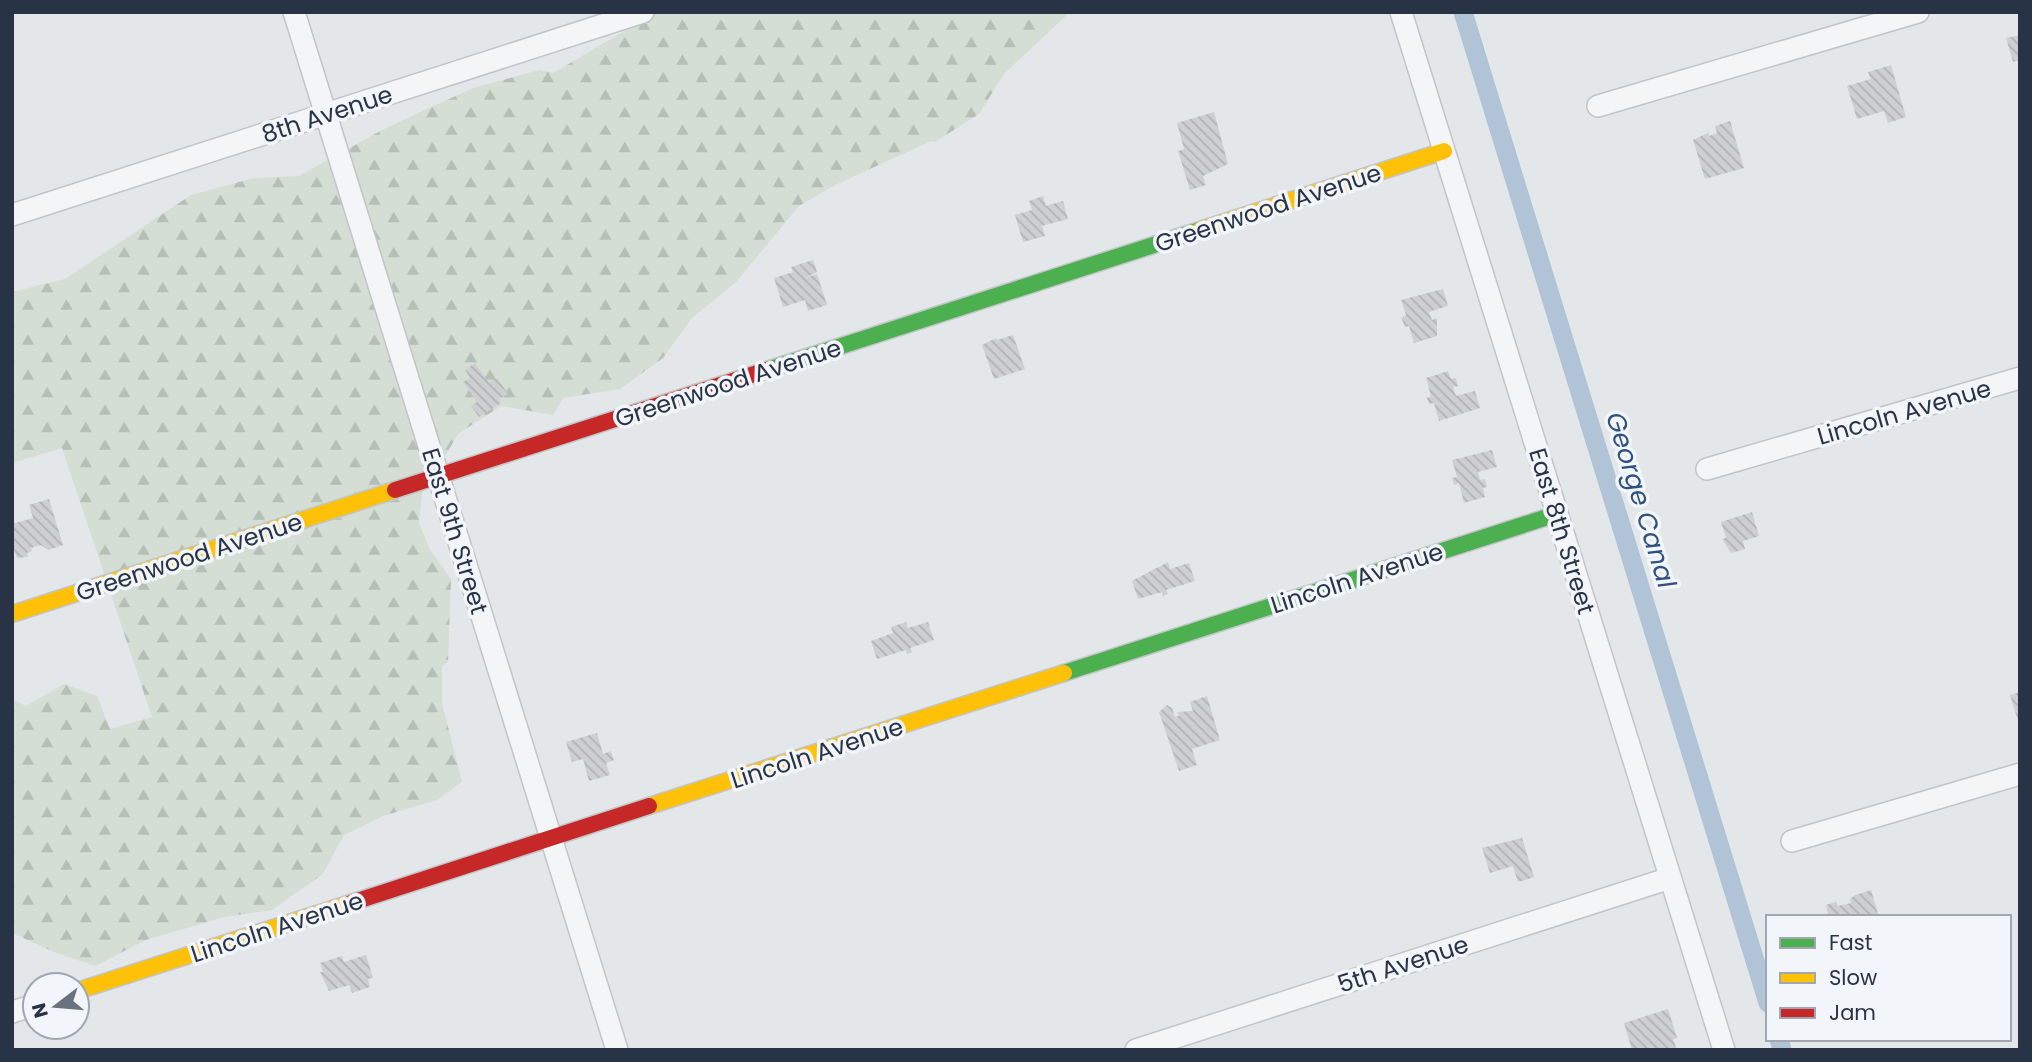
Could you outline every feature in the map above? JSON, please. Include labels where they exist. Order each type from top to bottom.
[{"type":"street","name":"East 9th Street","points":[[295,12],[617,1050]]},
{"type":"street","name":"8th Avenue","points":[[12,215],[643,12]]},
{"type":"street","name":"East 8th Street","points":[[1401,12],[1724,1050]]},
{"type":"street","points":[[1598,106],[1918,12]]},
{"type":"street","name":"Greenwood Avenue","points":[[12,614],[1444,151]]},
{"type":"street","name":"Lincoln Avenue","points":[[1707,469],[2020,378]]},
{"type":"street","name":"Lincoln Avenue","points":[[91,987],[1557,513]]},
{"type":"street","points":[[1792,841],[2020,774]]},
{"type":"street","name":"5th Avenue","points":[[1136,1050],[1670,878]]},
{"type":"green space","points":[[657,12],[1070,12],[1004,74],[979,114],[935,142],[931,141],[835,185],[799,206],[736,282],[692,318],[663,358],[620,389],[563,398],[553,415],[501,406],[458,434],[437,470],[423,485],[419,523],[430,550],[451,579],[448,662],[442,666],[442,703],[462,782],[437,800],[383,816],[344,835],[323,874],[272,910],[224,917],[146,940],[95,966],[54,952],[12,933],[12,699],[26,706],[64,684],[97,696],[110,729],[152,717],[62,448],[12,463],[12,292],[65,279],[191,195],[254,178],[299,176],[382,130],[473,88],[540,70],[553,73]]},
{"type":"building","points":[[2020,35],[2020,60],[2013,62],[2006,38]]},
{"type":"building","points":[[1891,65],[1906,117],[1888,123],[1884,111],[1857,119],[1847,86],[1871,79],[1868,72]]},
{"type":"building","points":[[1214,112],[1228,164],[1203,176],[1206,185],[1190,190],[1178,151],[1184,149],[1177,123]]},
{"type":"building","points":[[1730,121],[1744,168],[1705,179],[1693,140],[1708,133],[1709,136],[1717,133],[1715,126]]},
{"type":"building","points":[[1043,196],[1046,206],[1063,201],[1068,219],[1042,226],[1045,236],[1023,242],[1015,215],[1032,210],[1029,201]]},
{"type":"building","points":[[813,260],[817,272],[805,278],[817,274],[827,305],[808,311],[805,300],[783,307],[774,278],[793,272],[791,267]]},
{"type":"building","points":[[1443,289],[1448,306],[1429,312],[1432,320],[1437,318],[1437,336],[1414,343],[1409,326],[1405,327],[1401,317],[1406,315],[1401,300]]},
{"type":"building","points":[[1013,335],[1025,369],[994,379],[982,345],[996,338],[997,340]]},
{"type":"building","points":[[475,363],[489,383],[497,378],[508,394],[499,399],[501,403],[479,417],[471,406],[477,402],[463,382],[470,378],[465,370]]},
{"type":"building","points":[[1448,371],[1451,379],[1456,378],[1458,386],[1453,387],[1456,396],[1475,391],[1480,408],[1439,421],[1434,403],[1429,404],[1427,398],[1431,396],[1426,378]]},
{"type":"building","points":[[1492,450],[1497,467],[1478,472],[1480,480],[1485,479],[1485,497],[1464,503],[1459,483],[1454,485],[1452,478],[1457,477],[1452,460]]},
{"type":"building","points":[[49,499],[63,545],[48,550],[41,545],[31,548],[32,551],[27,553],[28,557],[17,558],[12,544],[12,524],[33,518],[29,505]]},
{"type":"building","points":[[1752,512],[1759,536],[1743,541],[1745,549],[1731,553],[1722,539],[1726,538],[1721,522]]},
{"type":"building","points":[[1168,562],[1170,569],[1189,563],[1195,581],[1166,590],[1168,594],[1163,596],[1162,592],[1138,599],[1132,581]]},
{"type":"building","points":[[906,622],[908,628],[928,622],[934,640],[910,648],[912,652],[907,654],[906,650],[877,659],[871,641],[893,633],[891,627]]},
{"type":"building","points":[[2020,692],[2020,720],[2018,721],[2010,695]]},
{"type":"building","points":[[1207,696],[1220,740],[1192,749],[1197,765],[1179,771],[1159,712],[1167,705],[1172,708],[1175,717],[1179,716],[1177,712],[1193,711],[1190,702]]},
{"type":"building","points":[[597,733],[603,754],[611,751],[614,760],[606,763],[610,775],[589,781],[583,759],[572,762],[566,742]]},
{"type":"building","points":[[1522,838],[1534,877],[1518,882],[1513,866],[1490,873],[1482,848]]},
{"type":"building","points":[[1871,890],[1878,915],[1828,915],[1826,905],[1836,902],[1838,906],[1851,903],[1850,899]]},
{"type":"building","points":[[366,955],[373,978],[368,979],[370,987],[352,993],[349,985],[329,991],[320,972],[323,972],[320,963],[342,956],[344,962]]},
{"type":"building","points":[[1668,1009],[1677,1038],[1673,1039],[1677,1050],[1632,1050],[1624,1023]]},
{"type":"waterway","name":"George Canal","points":[[1463,12],[1766,997]]},
{"type":"waterway","name":"George Canal","points":[[1780,1041],[1782,1050]]},
{"type":"traffic: fast","points":[[770,369],[1200,230]]},
{"type":"traffic: fast","points":[[1064,673],[1557,514]]},
{"type":"traffic: slow","points":[[1200,230],[1444,151]]},
{"type":"traffic: slow","points":[[12,614],[395,490]]},
{"type":"traffic: slow","points":[[649,806],[1064,673]]},
{"type":"traffic: slow","points":[[91,987],[351,903]]},
{"type":"traffic: jam","points":[[395,490],[770,369]]},
{"type":"traffic: jam","points":[[351,903],[649,806]]}]
